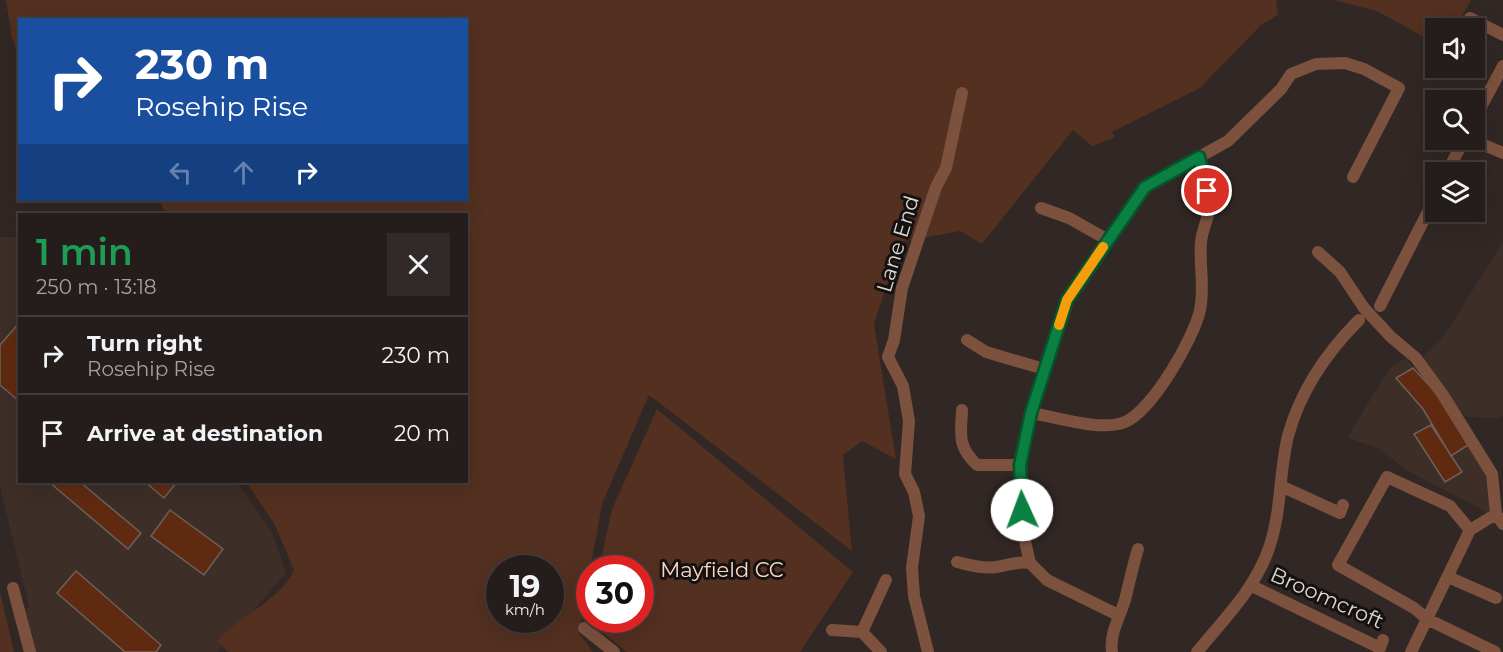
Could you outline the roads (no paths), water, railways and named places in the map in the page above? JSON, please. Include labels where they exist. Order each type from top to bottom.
[{"type":"street","points":[[1485,26],[1503,35]]},
{"type":"street","points":[[1118,615],[1047,580],[1030,563],[1023,532],[1020,465],[1031,413],[1067,300],[1145,187],[1228,141],[1281,89],[1291,74],[1316,64],[1345,63],[1399,87],[1353,177]]},
{"type":"street","points":[[1485,100],[1503,66]]},
{"type":"street","name":"Lane End","points":[[928,652],[914,596],[912,578],[913,546],[919,516],[914,492],[905,474],[909,422],[903,386],[888,357],[894,340],[902,288],[936,187],[946,168],[962,93]]},
{"type":"street","points":[[1485,145],[1503,153]]},
{"type":"street","points":[[1031,413],[1111,426],[1128,421],[1151,403],[1181,353],[1200,311],[1204,277],[1201,242],[1210,207],[1205,174],[1199,157]]},
{"type":"street","points":[[1041,208],[1069,218],[1108,240]]},
{"type":"street","points":[[1380,306],[1425,218]]},
{"type":"street","points":[[1318,252],[1340,272],[1364,308],[1384,330],[1416,358],[1443,395],[1492,474],[1500,519],[1470,530],[1411,652]]},
{"type":"street","points":[[1197,652],[1252,586],[1269,549],[1283,487],[1288,436],[1306,388],[1359,320]]},
{"type":"street","points":[[967,340],[986,352],[1044,369]]},
{"type":"street","points":[[962,410],[960,442],[966,454],[977,465],[1020,465]]},
{"type":"street","points":[[1470,530],[1450,506],[1387,477],[1338,565],[1414,608],[1427,619],[1496,652]]},
{"type":"street","points":[[1283,487],[1340,513],[1343,506]]},
{"type":"street","points":[[1112,652],[1118,615],[1126,598],[1129,576],[1138,549]]},
{"type":"street","points":[[957,562],[978,567],[996,567],[1014,561],[1030,563]]},
{"type":"street","points":[[1448,577],[1496,598]]},
{"type":"street","points":[[862,632],[885,580]]},
{"type":"street","name":"Broomcroft","points":[[1252,586],[1380,648],[1383,640]]},
{"type":"street","points":[[13,588],[30,652]]},
{"type":"street","points":[[832,630],[862,632],[881,652]]},
{"type":"street","points":[[590,633],[614,652]]},
{"type":"park label","name":"Mayfield CC","points":[[722,570]]}]
